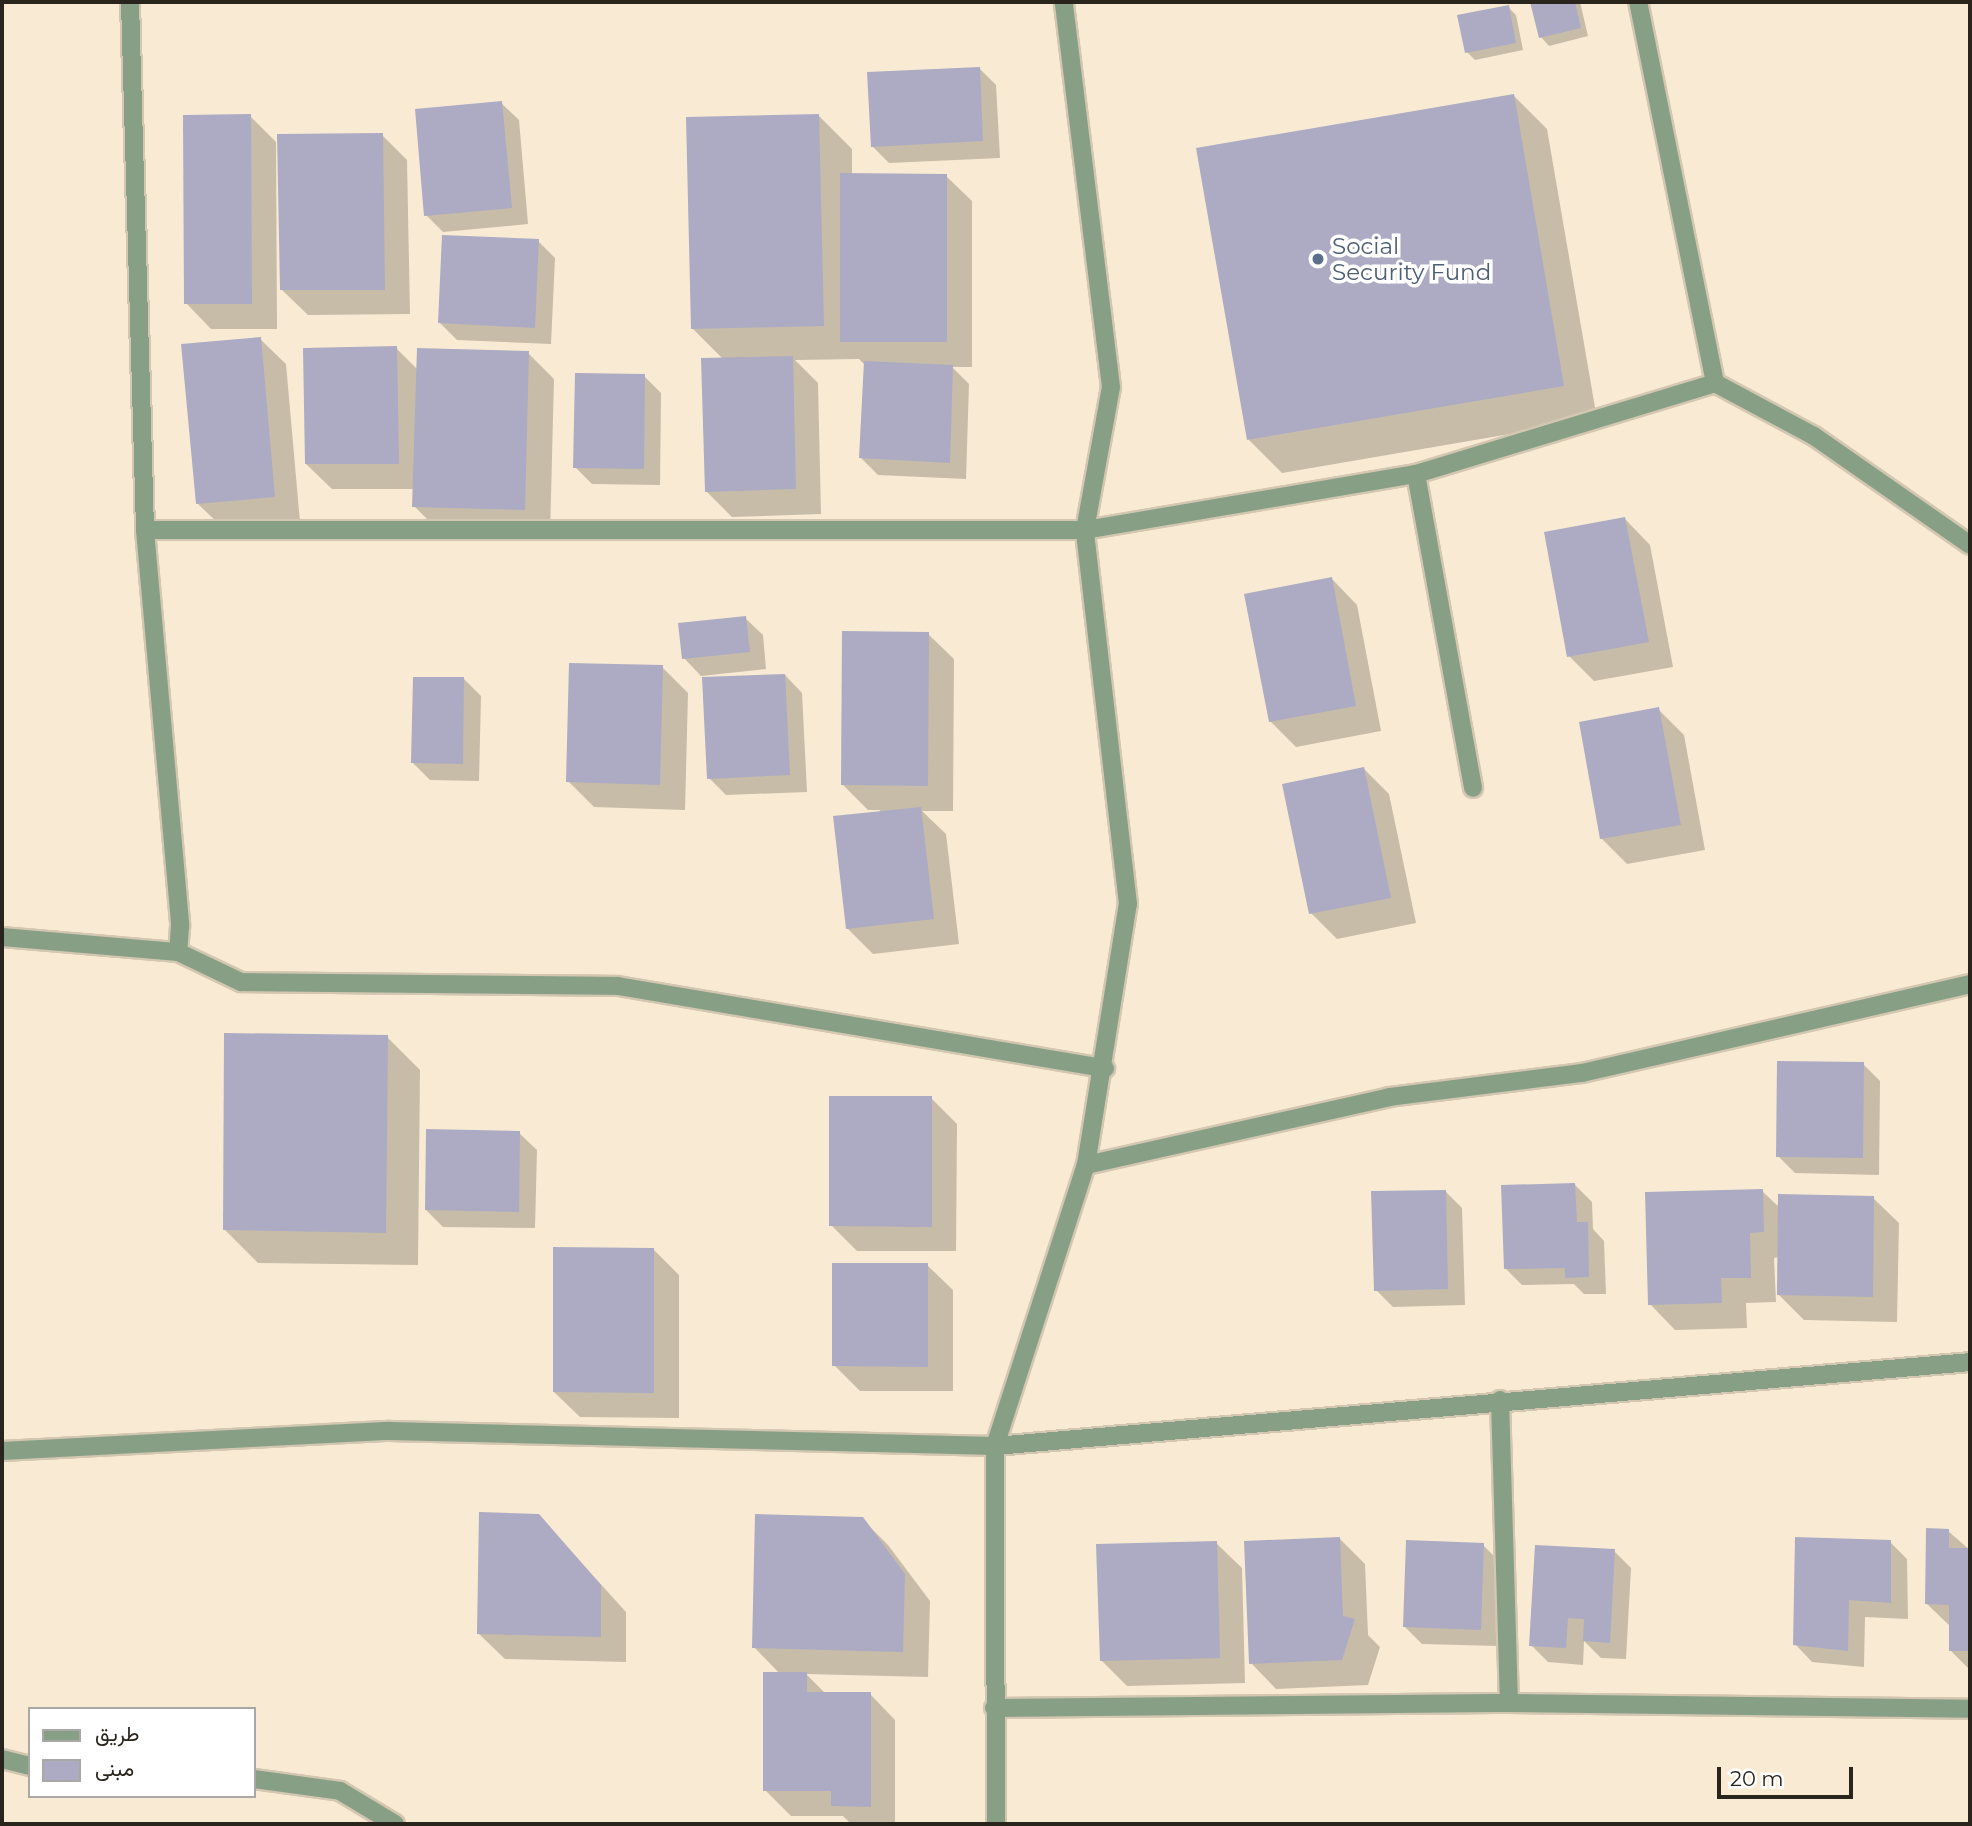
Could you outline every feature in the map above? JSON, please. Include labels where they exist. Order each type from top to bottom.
[{"type":"street","points":[[130,2],[145,530],[180,926],[178,952]]},
{"type":"street","points":[[996,1824],[995,1446],[1086,1165],[1105,1068],[1128,904],[1085,530],[1111,387],[1064,2]]},
{"type":"street","points":[[1638,2],[1715,383]]},
{"type":"street","points":[[145,530],[1085,530],[1416,474],[1715,383],[1814,436],[1970,545]]},
{"type":"street","points":[[1416,474],[1473,788]]},
{"type":"street","points":[[2,937],[178,952],[241,982],[618,986],[1105,1068]]},
{"type":"street","points":[[1086,1165],[1389,1097],[1582,1073],[1970,984]]},
{"type":"street","points":[[2,1451],[389,1431],[995,1446],[1500,1400],[1970,1362]]},
{"type":"street","points":[[1500,1400],[1509,1703]]},
{"type":"street","points":[[994,1708],[1509,1703],[1970,1710]]},
{"type":"street","points":[[2,1759],[28,1766]]},
{"type":"street","points":[[256,1779],[340,1791],[395,1824]]},
{"type":"building","points":[[1530,2],[1575,2],[1581,28],[1539,38]]},
{"type":"building","points":[[1509,5],[1516,43],[1465,53],[1457,15]]},
{"type":"building","points":[[980,67],[983,141],[871,147],[867,72]]},
{"type":"building","points":[[1514,94],[1564,386],[1247,440],[1196,148]]},
{"type":"building","points":[[502,101],[512,208],[424,216],[415,109]]},
{"type":"building","points":[[251,114],[252,304],[184,304],[183,115]]},
{"type":"building","points":[[819,114],[824,326],[691,329],[686,117]]},
{"type":"building","points":[[383,133],[385,290],[280,290],[277,134]]},
{"type":"building","points":[[840,173],[947,174],[947,342],[840,342]]},
{"type":"building","points":[[442,235],[539,239],[535,328],[438,323]]},
{"type":"building","points":[[261,337],[275,497],[196,504],[181,344]]},
{"type":"building","points":[[397,346],[399,464],[305,464],[303,348]]},
{"type":"building","points":[[417,348],[529,351],[525,510],[412,507]]},
{"type":"building","points":[[793,356],[796,489],[705,492],[701,358]]},
{"type":"building","points":[[864,361],[953,365],[950,463],[859,458]]},
{"type":"building","points":[[575,373],[645,374],[644,469],[573,468]]},
{"type":"building","points":[[1625,517],[1649,642],[1567,657],[1544,532]]},
{"type":"building","points":[[1332,577],[1356,706],[1269,722],[1244,594]]},
{"type":"building","points":[[746,616],[750,652],[682,659],[678,623]]},
{"type":"building","points":[[842,631],[929,632],[928,786],[841,785]]},
{"type":"building","points":[[569,663],[663,665],[660,785],[566,782]]},
{"type":"building","points":[[785,674],[790,775],[707,779],[702,677]]},
{"type":"building","points":[[413,677],[464,677],[463,764],[411,763]]},
{"type":"building","points":[[1659,707],[1681,825],[1600,839],[1579,722]]},
{"type":"building","points":[[1364,767],[1391,898],[1309,914],[1282,784]]},
{"type":"building","points":[[921,807],[934,919],[846,929],[833,816]]},
{"type":"building","points":[[224,1033],[388,1035],[386,1233],[223,1230]]},
{"type":"building","points":[[1777,1061],[1864,1062],[1863,1158],[1776,1157]]},
{"type":"building","points":[[829,1096],[932,1096],[932,1227],[829,1226]]},
{"type":"building","points":[[426,1129],[520,1131],[519,1212],[425,1210]]},
{"type":"building","points":[[1575,1183],[1577,1222],[1588,1222],[1589,1277],[1565,1278],[1565,1268],[1504,1269],[1501,1185]]},
{"type":"building","points":[[1763,1189],[1764,1232],[1750,1233],[1751,1278],[1721,1278],[1722,1303],[1648,1305],[1645,1192]]},
{"type":"building","points":[[1446,1190],[1448,1289],[1374,1291],[1371,1191]]},
{"type":"building","points":[[1778,1194],[1874,1196],[1873,1297],[1777,1295]]},
{"type":"building","points":[[553,1247],[654,1248],[654,1393],[553,1392]]},
{"type":"building","points":[[832,1263],[928,1263],[928,1367],[832,1366]]},
{"type":"building","points":[[479,1512],[539,1514],[601,1585],[601,1637],[477,1634]]},
{"type":"building","points":[[755,1514],[863,1517],[905,1574],[903,1652],[752,1648]]},
{"type":"building","points":[[1926,1528],[1949,1529],[1949,1548],[1970,1548],[1970,1651],[1949,1651],[1949,1605],[1925,1604]]},
{"type":"building","points":[[1340,1537],[1343,1616],[1355,1619],[1342,1660],[1249,1664],[1244,1541]]},
{"type":"building","points":[[1795,1537],[1891,1540],[1891,1603],[1849,1600],[1848,1651],[1793,1645]]},
{"type":"building","points":[[1406,1540],[1484,1543],[1481,1630],[1403,1627]]},
{"type":"building","points":[[1217,1541],[1220,1658],[1100,1661],[1096,1544]]},
{"type":"building","points":[[1535,1545],[1615,1549],[1610,1643],[1583,1641],[1584,1619],[1568,1618],[1566,1648],[1529,1646]]},
{"type":"building","points":[[763,1672],[807,1672],[807,1692],[871,1692],[871,1807],[831,1806],[831,1791],[763,1791]]},
{"type":"place","name":"Social Security Fund","points":[[1318,259]]}]
